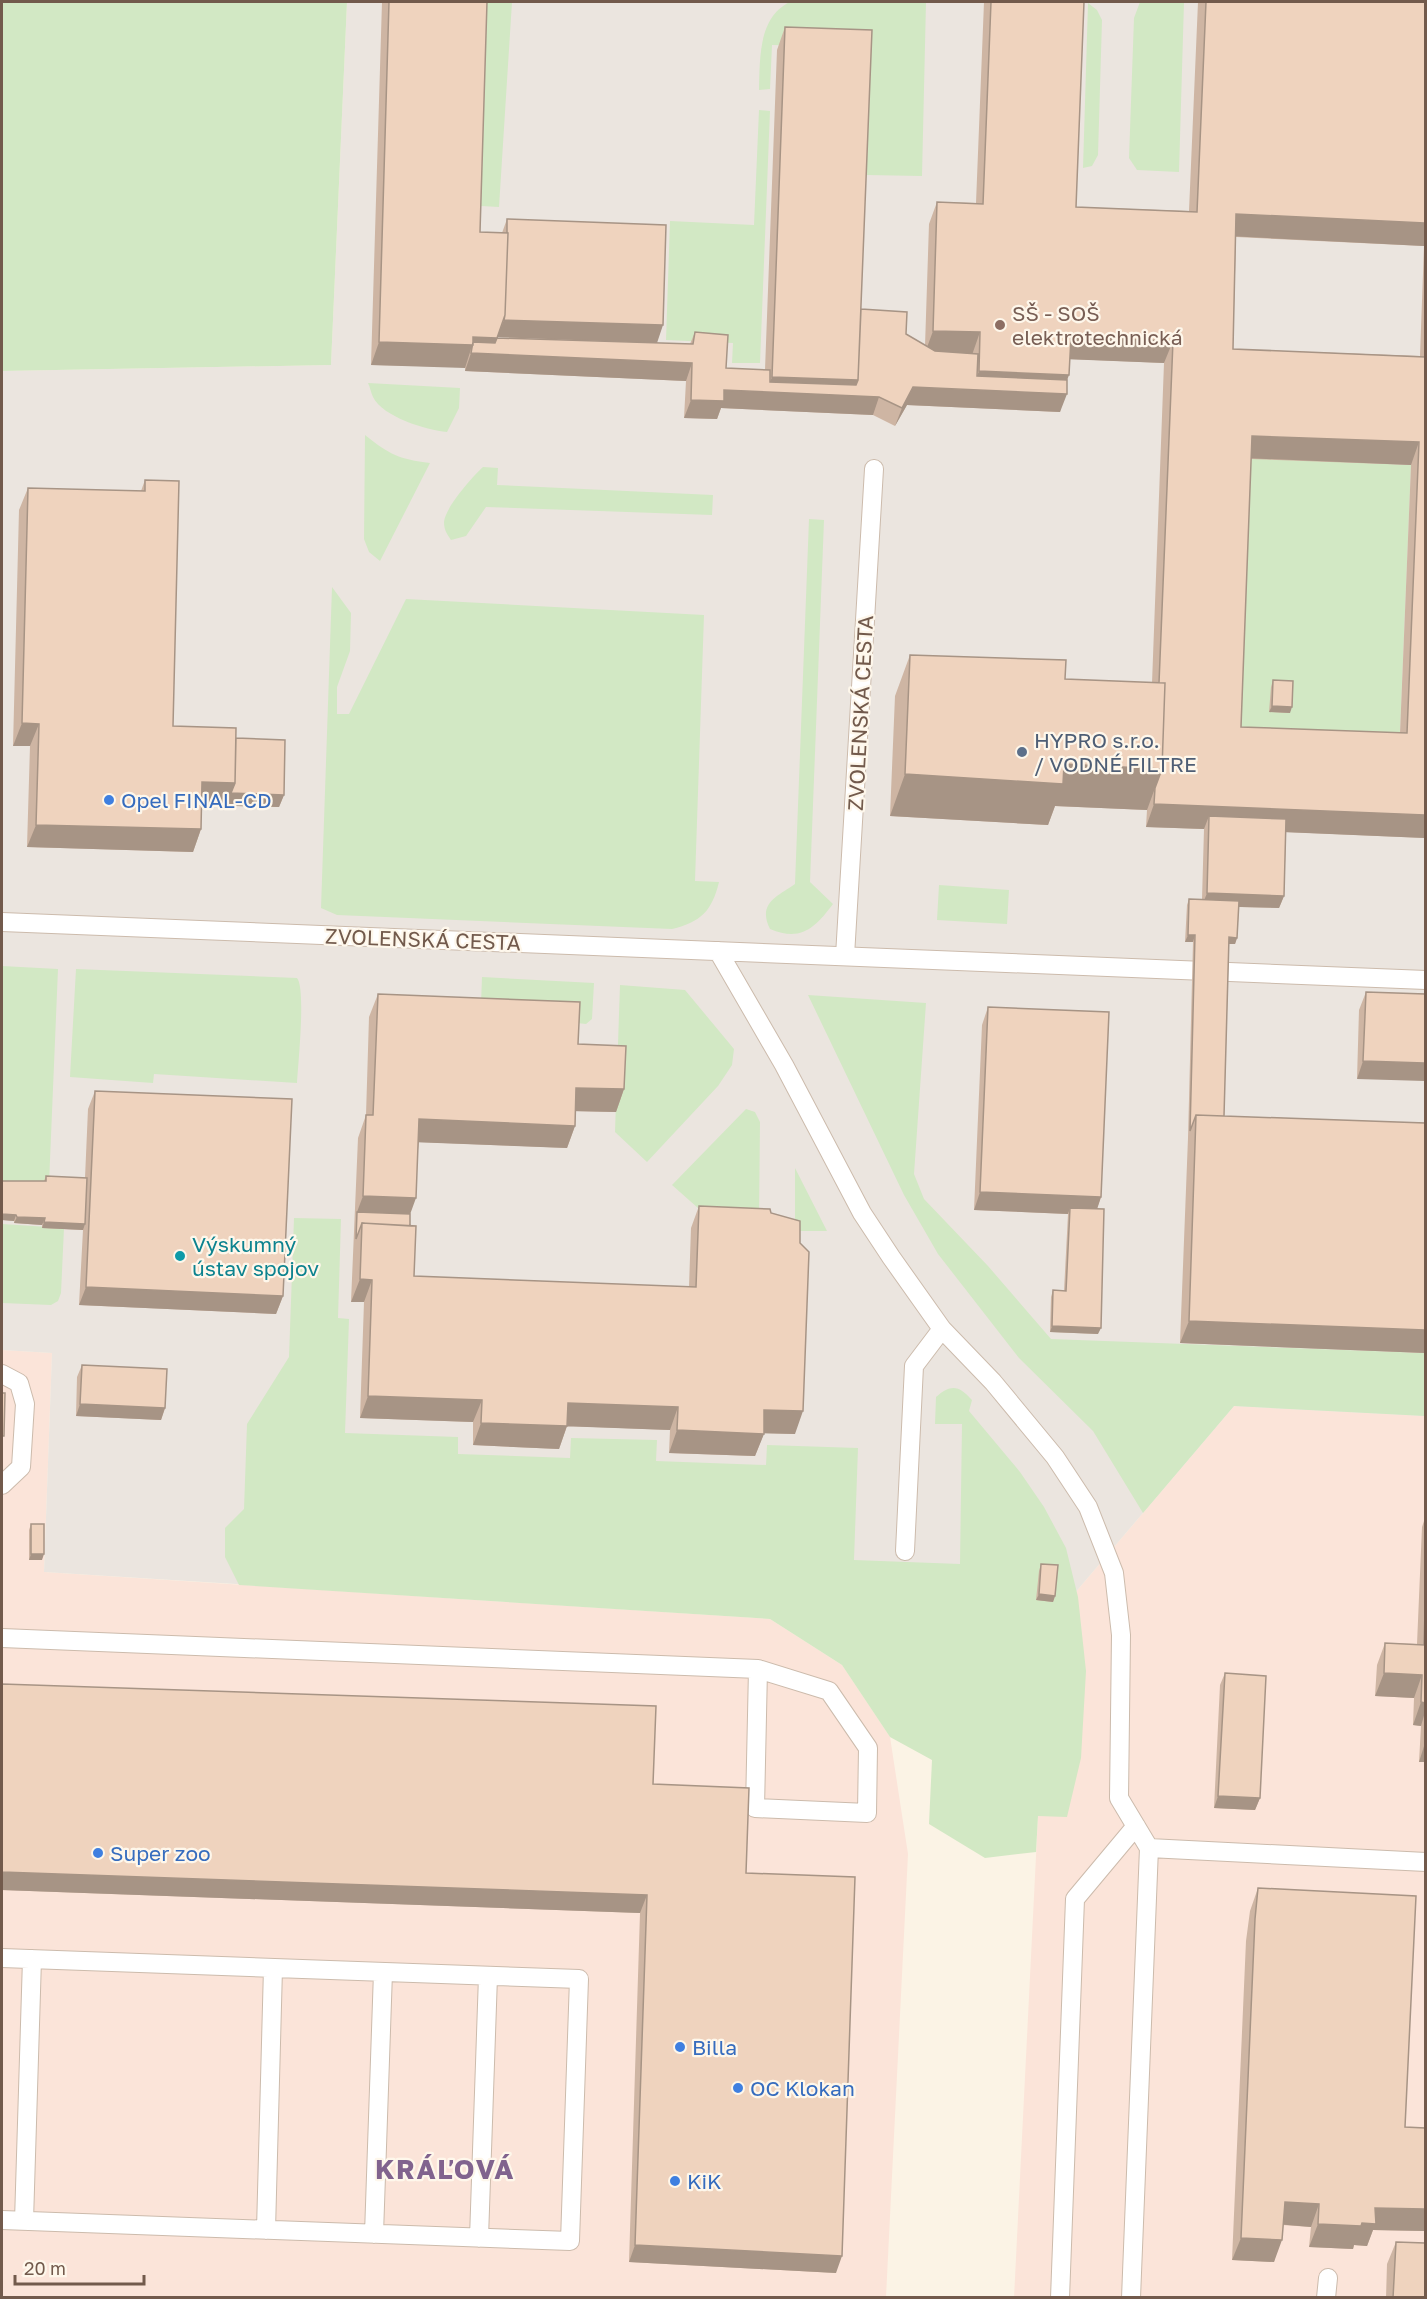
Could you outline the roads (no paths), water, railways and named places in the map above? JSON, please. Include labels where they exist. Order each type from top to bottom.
[{"type":"lane","name":"ZVOLENSKÁ CESTA","points":[[845,956],[874,469]]},
{"type":"lane","name":"ZVOLENSKÁ CESTA","points":[[2,922],[1425,980]]},
{"type":"lane","points":[[718,951],[784,1065],[862,1213],[942,1329],[993,1382],[1055,1458],[1088,1507],[1114,1573],[1121,1635],[1119,1798],[1149,1848],[1131,2298]]},
{"type":"lane","points":[[905,1551],[914,1366],[942,1329]]},
{"type":"lane","points":[[2,1374],[19,1383],[25,1404],[21,1467],[2,1485]]},
{"type":"lane","points":[[2,1638],[758,1669],[829,1691],[868,1748],[867,1813],[755,1808],[758,1669]]},
{"type":"lane","points":[[1060,2298],[1075,1899],[1136,1826]]},
{"type":"lane","points":[[1149,1848],[1425,1862]]},
{"type":"lane","points":[[2,1958],[579,1979],[570,2241],[2,2220]]},
{"type":"lane","points":[[24,2221],[32,1959]]},
{"type":"lane","points":[[266,2230],[273,1968]]},
{"type":"lane","points":[[374,2234],[383,1972]]},
{"type":"lane","points":[[479,2238],[488,1976]]},
{"type":"lane","points":[[1326,2298],[1328,2278]]},
{"type":"place","name":"SŠ - SOŠ elektrotechnická","points":[[1000,325]]},
{"type":"place","name":"HYPRO s.r.o. / VODNÉ FILTRE","points":[[1022,752]]},
{"type":"place","name":"Opel FINAL-CD","points":[[109,800]]},
{"type":"place","name":"Výskumný ústav spojov","points":[[180,1256]]},
{"type":"place","name":"Super zoo","points":[[98,1853]]},
{"type":"place","name":"Billa","points":[[680,2047]]},
{"type":"place","name":"OC Klokan","points":[[738,2088]]},
{"type":"place","name":"KiK","points":[[675,2181]]},
{"type":"district","name":"KRÁĽOVÁ","points":[[445,2169]]}]
